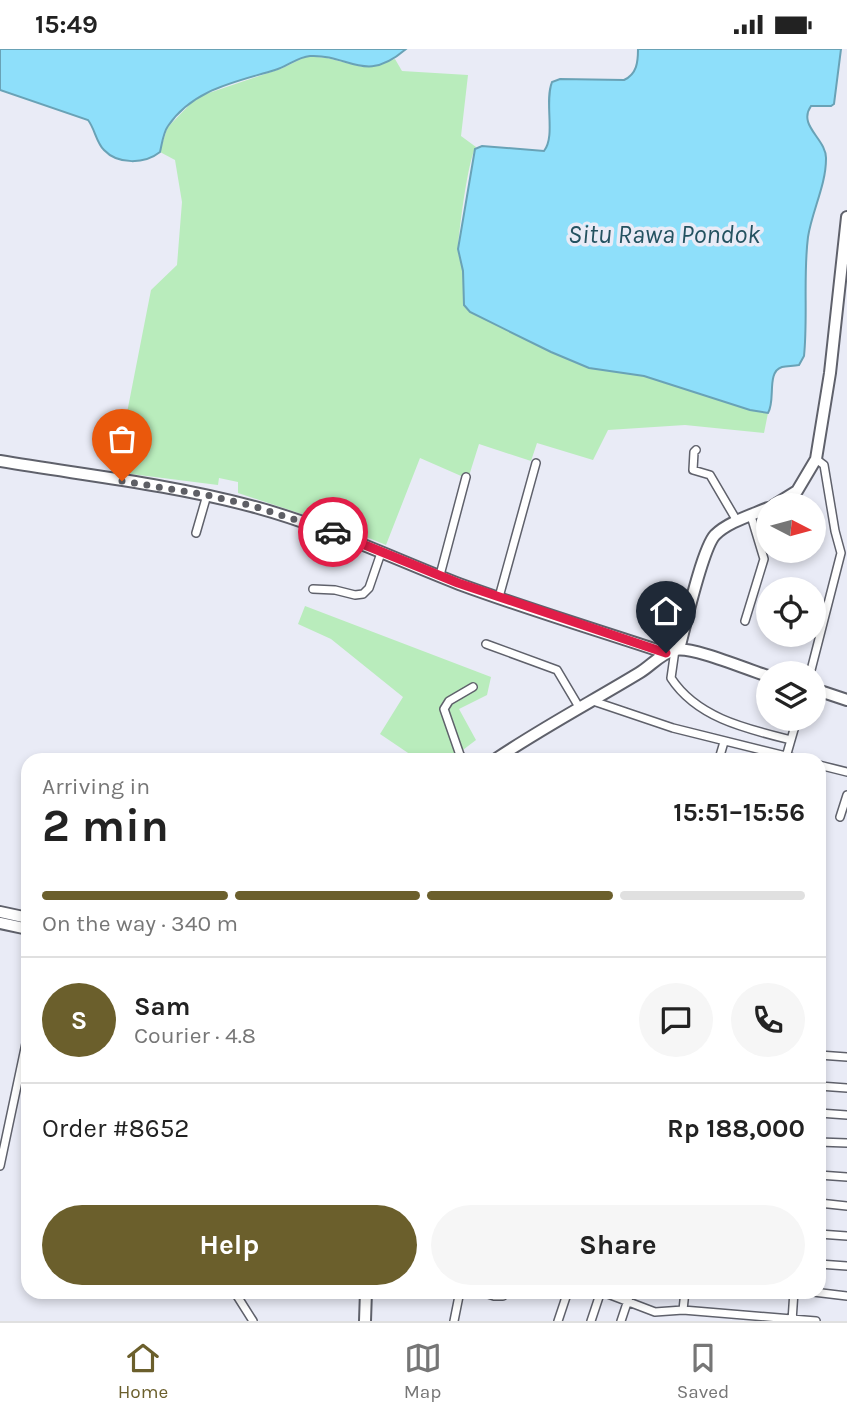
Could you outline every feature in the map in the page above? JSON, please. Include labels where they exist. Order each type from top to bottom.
[{"type":"main road","points":[[794,493],[816,459],[844,277],[847,217]]},
{"type":"main road","points":[[0,461],[207,495],[319,527],[499,597],[673,651],[706,656],[756,672]]},
{"type":"main road","points":[[506,753],[673,651],[710,544],[717,533],[756,514]]},
{"type":"main road","points":[[826,693],[847,700]]},
{"type":"main road","points":[[0,912],[21,916]]},
{"type":"main road","points":[[0,923],[21,928]]},
{"type":"main road","points":[[365,1321],[366,1299]]},
{"type":"street","points":[[696,450],[694,470],[710,475],[737,521]]},
{"type":"street","points":[[813,661],[841,552],[825,469],[816,459]]},
{"type":"street","points":[[499,597],[536,463]]},
{"type":"street","points":[[440,575],[466,477]]},
{"type":"street","points":[[196,534],[207,495]]},
{"type":"street","points":[[745,621],[764,559],[751,516]]},
{"type":"street","points":[[313,589],[363,594],[369,588],[381,553]]},
{"type":"street","points":[[486,644],[558,670],[579,707]]},
{"type":"street","points":[[673,651],[671,678],[683,692],[722,720],[791,740]]},
{"type":"street","points":[[459,753],[444,709],[449,701],[473,687]]},
{"type":"street","points":[[593,701],[724,742],[771,753]]},
{"type":"street","points":[[792,753],[794,731]]},
{"type":"street","points":[[721,753],[724,742]]},
{"type":"street","points":[[826,767],[847,772]]},
{"type":"street","points":[[840,817],[847,795]]},
{"type":"street","points":[[826,1056],[847,1057]]},
{"type":"street","points":[[0,1166],[21,1067]]},
{"type":"street","points":[[826,1086],[847,1088]]},
{"type":"street","points":[[826,1114],[847,1115]]},
{"type":"street","points":[[826,1142],[847,1143]]},
{"type":"street","points":[[826,1176],[847,1177]]},
{"type":"street","points":[[826,1204],[847,1206]]},
{"type":"street","points":[[826,1234],[847,1236]]},
{"type":"street","points":[[826,1264],[847,1266]]},
{"type":"street","points":[[826,1294],[847,1296]]},
{"type":"street","points":[[239,1299],[253,1321]]},
{"type":"street","points":[[454,1321],[458,1299]]},
{"type":"street","points":[[558,1321],[565,1299]]},
{"type":"street","points":[[591,1321],[599,1299]]},
{"type":"street","points":[[621,1299],[655,1312],[683,1311],[710,1317],[816,1321]]},
{"type":"street","points":[[683,1311],[684,1299]]},
{"type":"street","points":[[792,1320],[793,1299]]},
{"type":"street","points":[[621,1321],[627,1301]]},
{"type":"street","points":[[652,1321],[655,1312]]},
{"type":"green space","points":[[307,56],[363,67],[395,59],[402,71],[468,75],[461,136],[476,147],[467,180],[458,249],[464,277],[464,298],[470,312],[589,368],[644,376],[750,410],[768,413],[764,433],[685,425],[608,430],[593,460],[537,443],[531,461],[479,444],[468,479],[420,458],[386,545],[344,528],[238,493],[238,482],[219,478],[218,485],[131,474],[116,469],[151,290],[177,265],[182,202],[175,160],[160,152],[167,128],[197,97],[283,68]]},
{"type":"green space","points":[[305,606],[491,677],[487,695],[459,709],[476,740],[459,753],[408,753],[380,734],[403,697],[331,639],[298,624]]},
{"type":"water","points":[[0,49],[406,49],[391,60],[368,67],[324,57],[305,57],[279,69],[216,89],[178,113],[166,129],[160,152],[147,159],[132,161],[117,158],[104,150],[88,120],[0,90]]},
{"type":"water","name":"Situ Rawa Pondok","points":[[638,49],[841,49],[834,104],[811,106],[808,113],[810,126],[822,145],[826,159],[824,179],[808,237],[804,356],[799,365],[782,367],[774,374],[768,413],[750,410],[644,376],[589,368],[470,312],[464,305],[463,271],[458,249],[475,149],[482,146],[544,151],[549,137],[552,82],[560,79],[624,80],[634,71]]},
{"type":"way so far","points":[[122,481],[207,495],[253,506],[333,532]]},
{"type":"route","points":[[333,532],[517,605],[666,653]]}]
